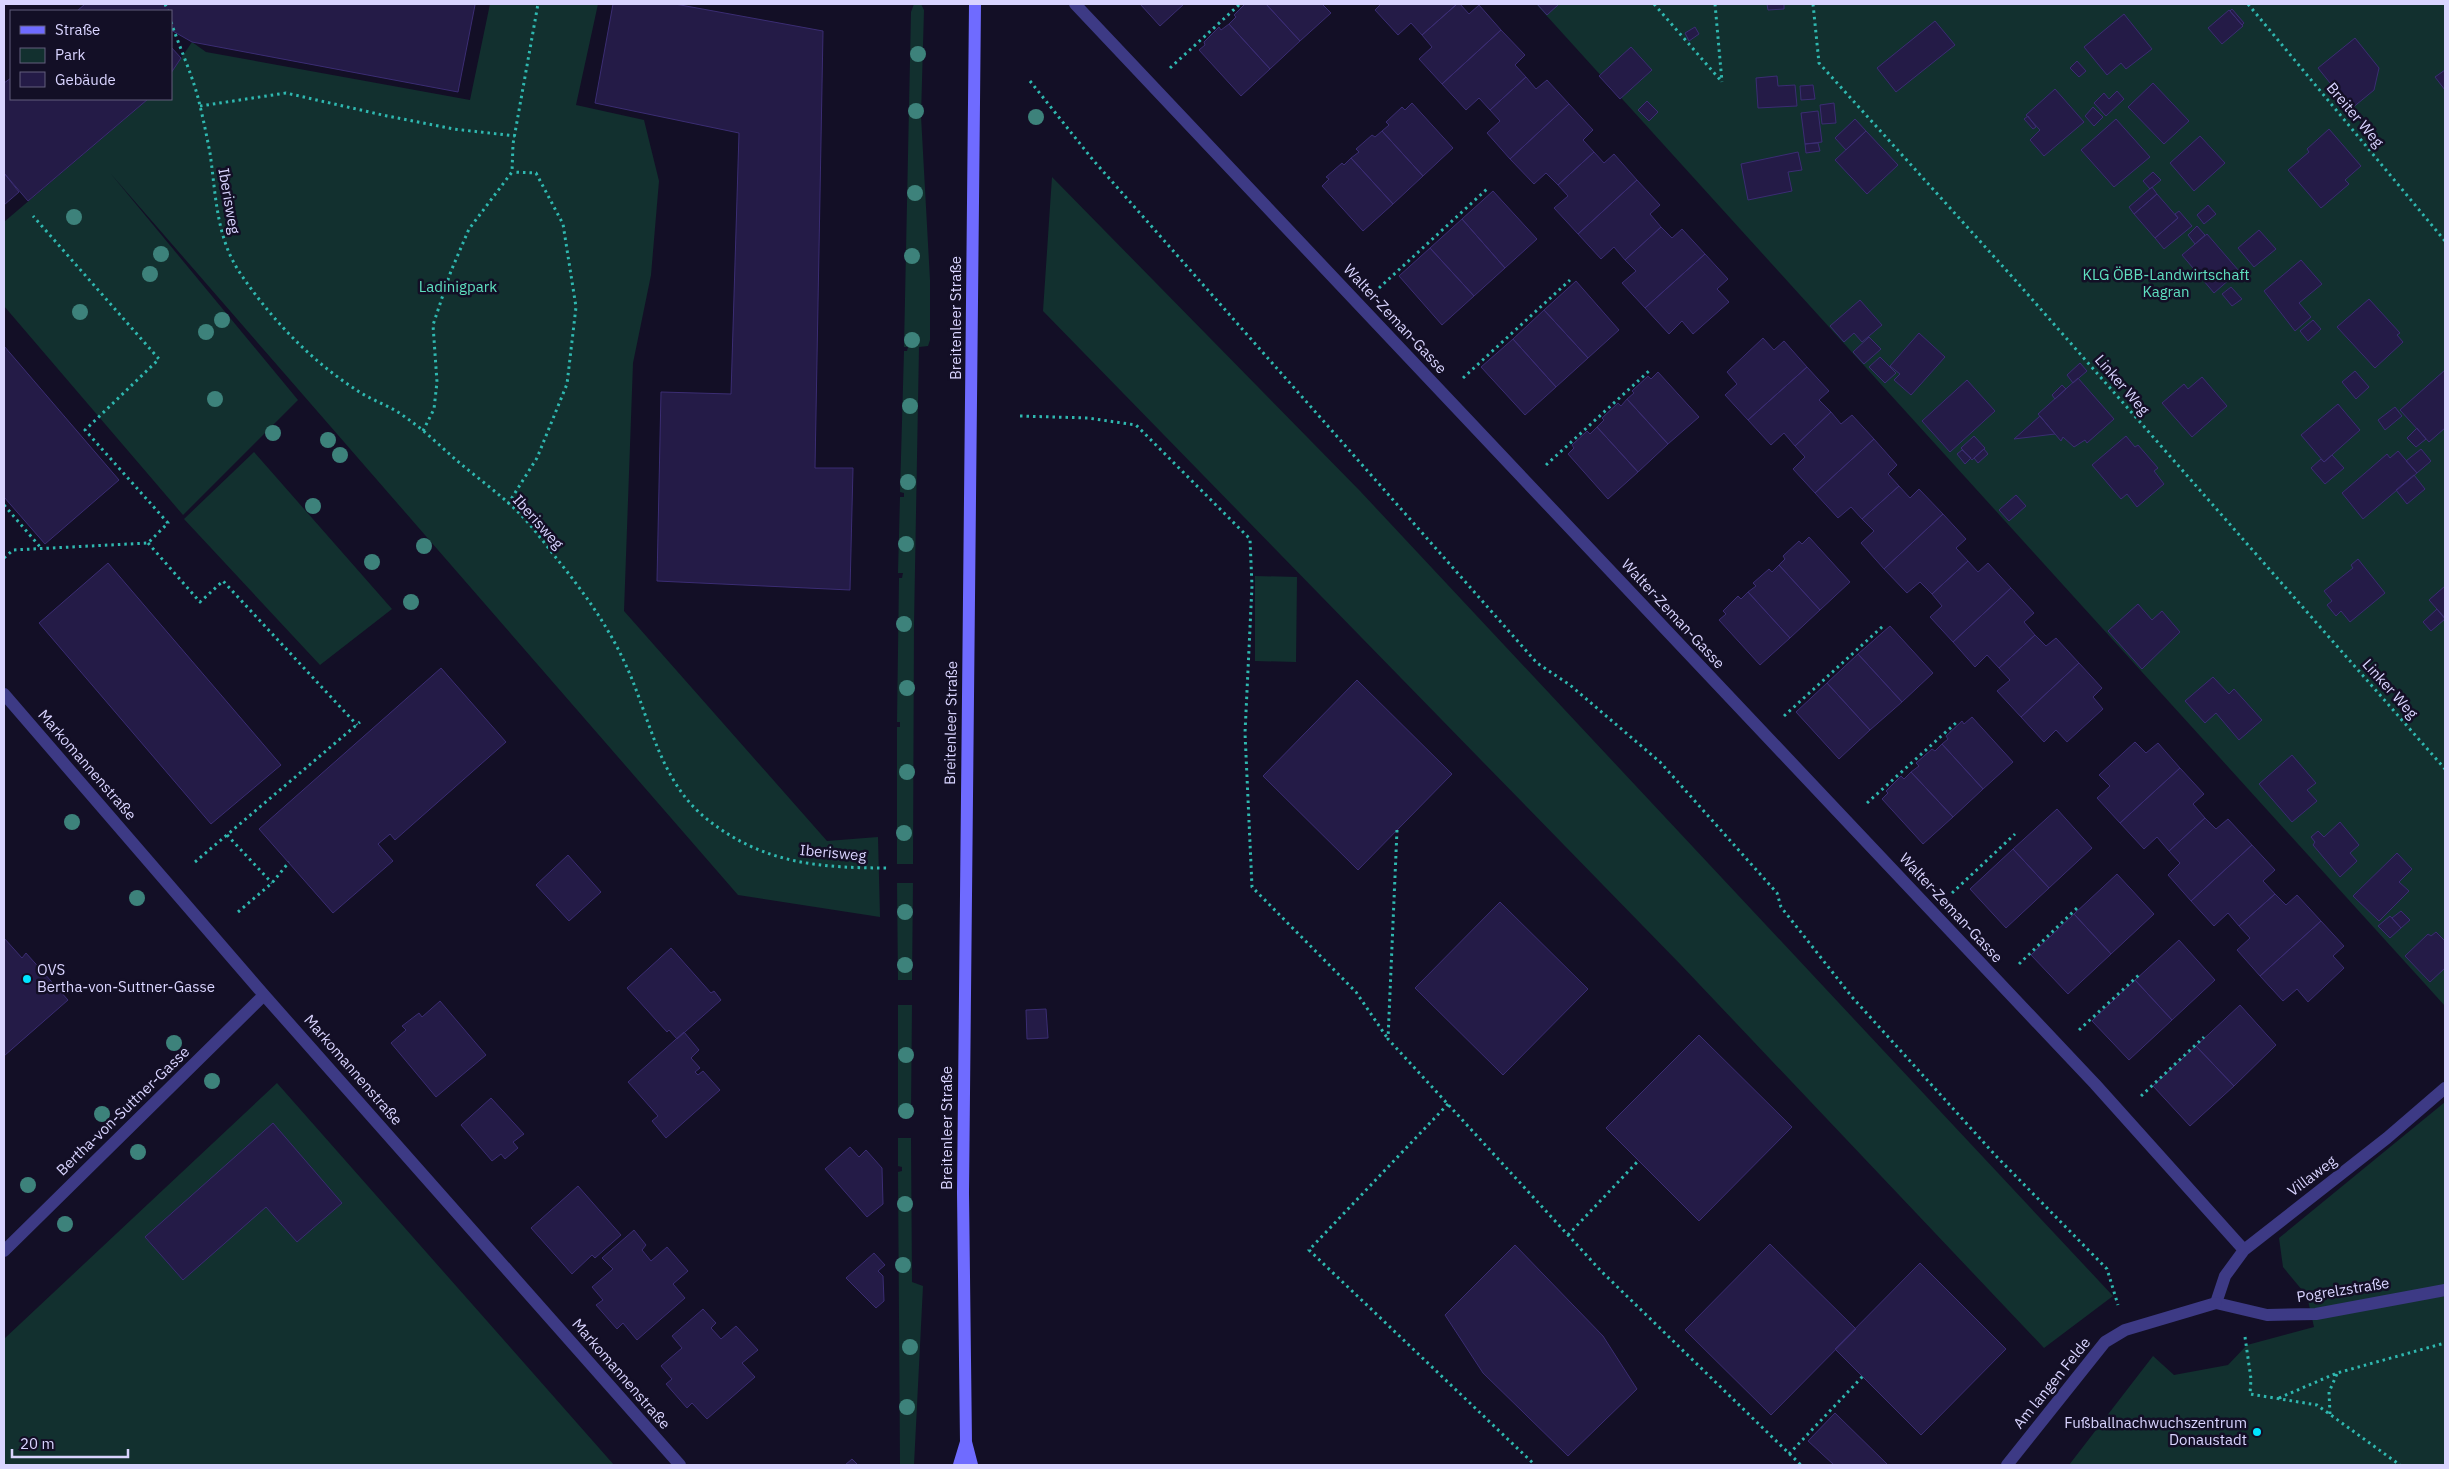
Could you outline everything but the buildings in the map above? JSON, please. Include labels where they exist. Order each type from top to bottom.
[{"type":"main road","name":"Breitenleer Straße","points":[[972,1465],[966,1442],[963,1193],[975,4]]},
{"type":"main road","name":"Breitenleer Straße","points":[[959,1465],[966,1442]]},
{"type":"street","name":"Walter-Zeman-Gasse","points":[[1075,4],[1999,982],[2122,1114],[2244,1250]]},
{"type":"street","name":"Markomannenstraße","points":[[4,694],[264,995],[680,1465]]},
{"type":"street","name":"Bertha-von-Suttner-Gasse","points":[[4,1251],[264,995]]},
{"type":"street","name":"Villaweg","points":[[2216,1302],[2225,1276],[2244,1250],[2387,1138],[2445,1088]]},
{"type":"street","name":"Pogrelzstraße","points":[[2216,1302],[2267,1315],[2316,1314],[2445,1290]]},
{"type":"street","name":"Am langen Felde","points":[[2007,1465],[2106,1342],[2125,1330],[2216,1302]]},
{"type":"path","points":[[423,431],[434,409],[437,382],[434,325],[451,271],[469,229],[512,172],[515,136],[538,4]]},
{"type":"path","points":[[1152,85],[1240,4]]},
{"type":"path","points":[[1654,4],[1722,82],[1715,4]]},
{"type":"path","name":"Linker Weg","points":[[1813,4],[1819,63],[2016,281],[2445,769]]},
{"type":"path","name":"Breiter Weg","points":[[2248,4],[2445,241]]},
{"type":"path","name":"Iberisweg","points":[[172,25],[200,105],[210,152],[216,207],[224,243],[239,272],[290,336],[318,361],[358,391],[404,416],[519,513],[590,602],[609,632],[646,711],[653,738],[665,766],[683,796],[707,819],[739,842],[771,855],[803,864],[844,868],[888,868]]},
{"type":"path","points":[[1030,80],[1093,160],[1536,663],[1570,685],[1660,762],[1777,893],[1781,907],[1852,997],[1996,1156],[2107,1269],[2125,1330]]},
{"type":"path","points":[[200,105],[286,93],[454,129],[515,136]]},
{"type":"path","points":[[508,504],[537,458],[567,384],[576,307],[562,224],[536,173],[512,172]]},
{"type":"path","points":[[1360,306],[1487,189]]},
{"type":"path","points":[[4,558],[13,550],[148,543],[168,523],[85,430],[158,359],[33,216]]},
{"type":"path","points":[[1444,395],[1570,280]]},
{"type":"path","points":[[1527,482],[1650,370]]},
{"type":"path","points":[[1020,416],[1088,418],[1136,425],[1250,539],[1252,586],[1245,732],[1252,887],[1356,992],[1388,1039],[1601,1271],[1801,1465]]},
{"type":"path","points":[[4,506],[41,548]]},
{"type":"path","points":[[148,543],[200,602],[223,581],[359,724],[195,862]]},
{"type":"path","points":[[1765,734],[1883,626]]},
{"type":"path","points":[[1847,822],[1958,721]]},
{"type":"path","points":[[1388,1039],[1397,830]]},
{"type":"path","points":[[1933,912],[2015,834]]},
{"type":"path","points":[[227,835],[272,883]]},
{"type":"path","points":[[238,912],[272,883],[289,862]]},
{"type":"path","points":[[1999,982],[2078,908]]},
{"type":"path","points":[[2060,1048],[2141,972]]},
{"type":"path","points":[[2122,1114],[2204,1036]]},
{"type":"path","points":[[1448,1104],[1309,1250],[1535,1465]]},
{"type":"path","points":[[1568,1235],[1639,1160]]},
{"type":"path","points":[[2240,1309],[2250,1360],[2250,1394],[2317,1406],[2400,1465]]},
{"type":"path","points":[[2279,1398],[2337,1373],[2445,1343]]},
{"type":"path","points":[[2330,1415],[2329,1392],[2337,1373]]},
{"type":"path","points":[[1789,1454],[1863,1376]]},
{"type":"green space","name":"Ladinigpark","points":[[490,4],[598,4],[576,105],[644,120],[659,181],[651,275],[633,363],[624,611],[827,841],[878,837],[880,917],[738,895],[111,174],[298,400],[183,515],[4,306],[4,222],[147,100],[172,100],[172,72],[192,42],[206,52],[470,100]]},
{"type":"green space","points":[[914,4],[921,4],[924,10],[921,116],[930,280],[930,340],[928,346],[919,347],[914,624],[913,864],[897,864],[897,727],[900,727],[900,722],[897,722],[899,578],[902,578],[903,573],[898,573],[900,497],[904,497],[904,493],[900,492],[904,351],[907,351],[908,347],[904,347],[911,12]]},
{"type":"green space","name":"KLG ÖBB-Landwirtschaft Kagran","points":[[1536,4],[2445,4],[2445,1006]]},
{"type":"green space","points":[[1052,177],[1360,491],[2113,1296],[2044,1348],[1681,965],[1043,311]]},
{"type":"green space","points":[[254,452],[392,609],[320,665],[184,519]]},
{"type":"green space","points":[[1255,576],[1297,577],[1296,662],[1255,661]]},
{"type":"green space","points":[[897,883],[913,883],[912,980],[898,980]]},
{"type":"green space","points":[[898,1005],[912,1005],[911,1113],[898,1113]]},
{"type":"green space","points":[[277,1083],[614,1465],[4,1465],[4,1339]]},
{"type":"green space","points":[[2445,1102],[2445,1465],[2069,1465],[2153,1356],[2174,1375],[2228,1365],[2247,1345],[2314,1327],[2307,1296],[2283,1267],[2279,1238]]},
{"type":"green space","points":[[898,1138],[911,1138],[912,1282],[923,1286],[914,1465],[900,1465],[898,1172],[902,1171],[902,1167],[898,1166]]},
{"type":"place","name":"OVS Bertha-von-Suttner-Gasse","points":[[27,979]]},
{"type":"place","name":"Fußballnachwuchszentrum Donaustadt","points":[[2257,1432]]}]
